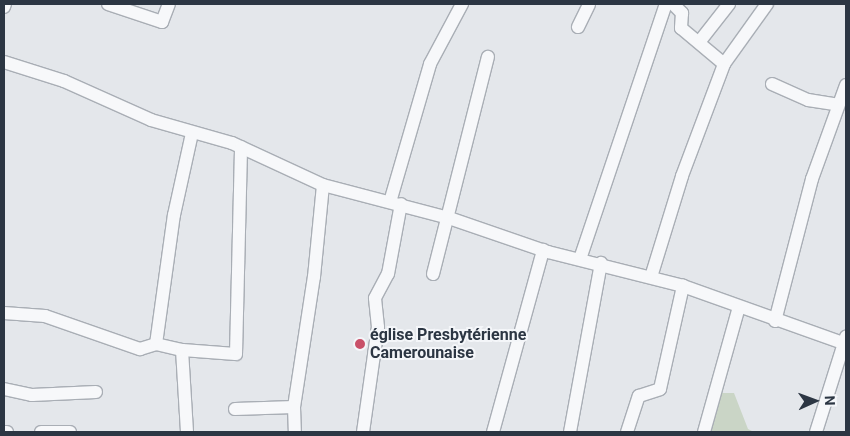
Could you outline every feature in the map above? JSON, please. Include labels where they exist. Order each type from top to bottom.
[{"type":"street","points":[[108,4],[162,22],[170,4]]},
{"type":"street","points":[[363,432],[378,327],[375,298],[388,274],[396,203],[430,64],[462,4]]},
{"type":"street","points":[[578,27],[589,4]]},
{"type":"street","points":[[580,260],[666,4]]},
{"type":"street","points":[[673,4],[686,8],[681,28],[700,41],[724,64]]},
{"type":"street","points":[[700,41],[729,4]]},
{"type":"street","points":[[651,277],[682,176],[724,64],[767,4]]},
{"type":"street","points":[[433,274],[445,217],[488,57]]},
{"type":"street","points":[[4,62],[64,81],[151,120],[241,147],[323,185],[445,217],[542,250],[580,260],[601,263],[683,286],[775,320],[846,341],[816,432]]},
{"type":"street","points":[[772,84],[808,100],[838,105]]},
{"type":"street","points":[[775,320],[812,179],[846,86]]},
{"type":"street","points":[[156,344],[174,215],[192,133]]},
{"type":"street","points":[[4,313],[45,316],[140,349],[156,344],[182,350],[236,354],[241,147]]},
{"type":"street","points":[[295,432],[294,406],[314,277],[323,185]]},
{"type":"street","points":[[493,432],[542,250]]},
{"type":"street","points":[[570,432],[601,263]]},
{"type":"street","points":[[627,432],[639,396],[660,389],[683,286]]},
{"type":"street","points":[[704,432],[740,307]]},
{"type":"street","points":[[182,350],[187,432]]},
{"type":"street","points":[[4,389],[32,395],[96,392]]},
{"type":"street","points":[[235,409],[294,406]]},
{"type":"street","points":[[41,432],[70,432]]},
{"type":"green space","points":[[718,393],[734,393],[748,429],[754,432],[707,432]]},
{"type":"place","name":"église Presbytérienne Camerounaise","points":[[360,344]]}]
